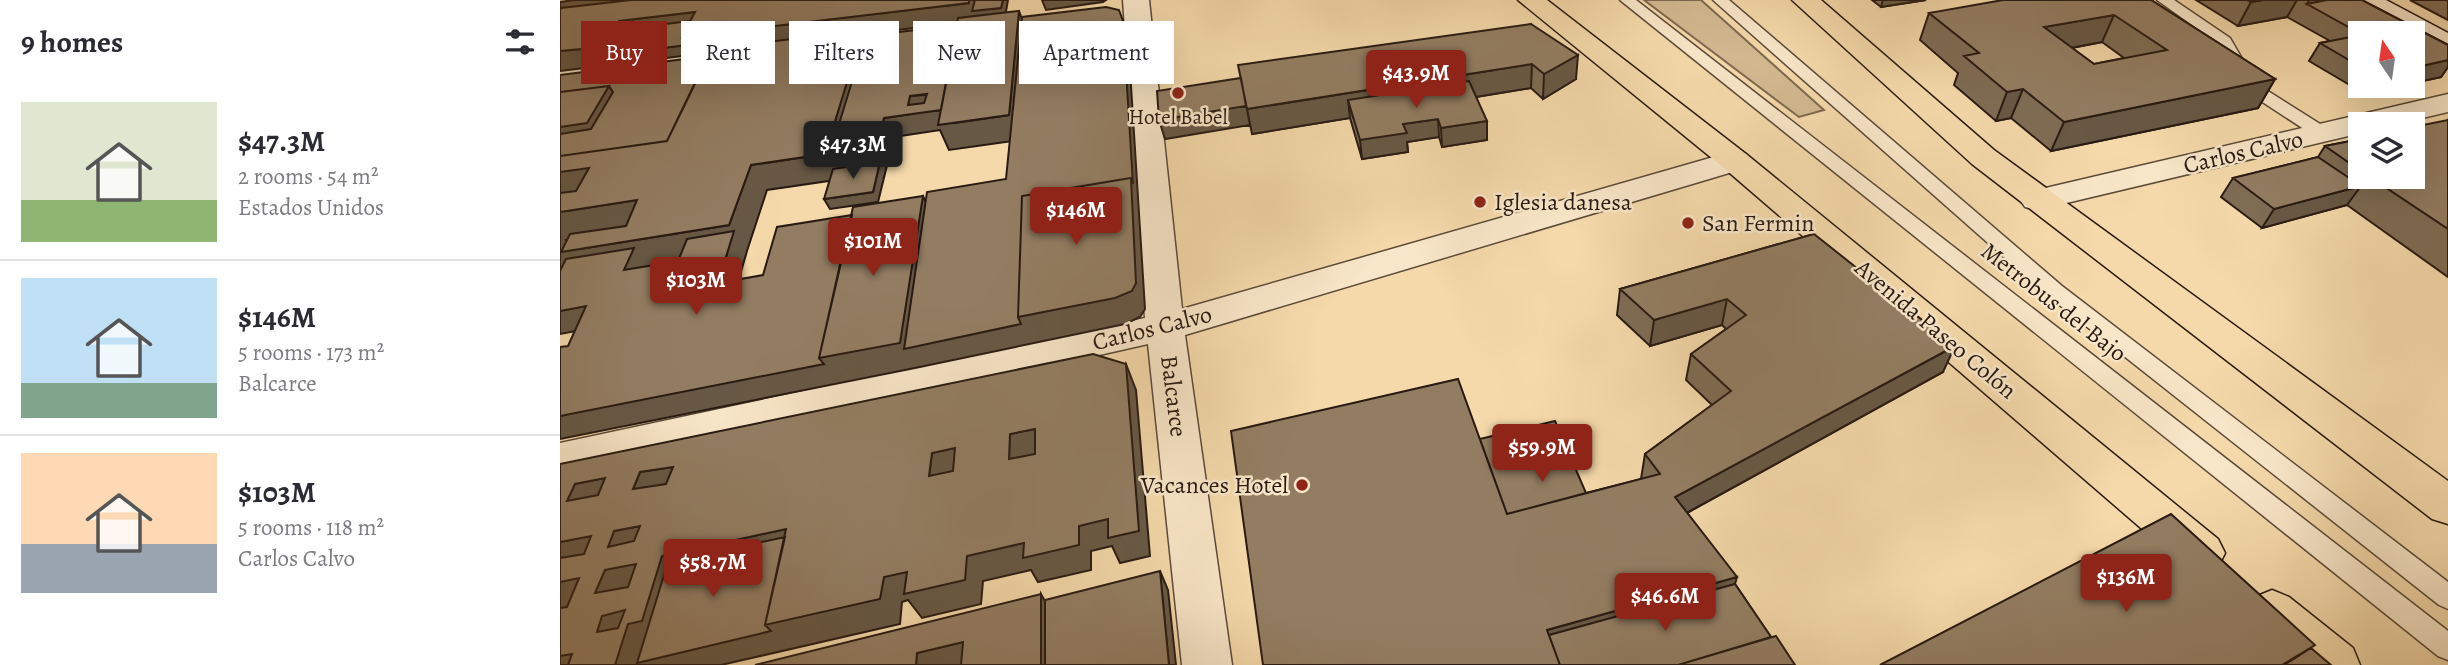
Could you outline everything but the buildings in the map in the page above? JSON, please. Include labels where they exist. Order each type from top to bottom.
[{"type":"main road","name":"Avenida Paseo Colón","points":[[1531,0],[1735,161],[2335,665]]},
{"type":"main road","points":[[1805,0],[1983,157],[2037,200],[2448,506]]},
{"type":"street","points":[[2366,0],[2448,44]]},
{"type":"street","name":"Balcarce","points":[[1133,3],[1165,327],[1207,665]]},
{"type":"street","points":[[560,74],[779,47]]},
{"type":"street","name":"Carlos Calvo","points":[[2037,200],[2448,103]]},
{"type":"street","name":"Carlos Calvo","points":[[560,460],[1165,327],[1735,161]]},
{"type":"lane","name":"Metrobus del Bajo","points":[[1628,0],[2448,647]]},
{"type":"lane","name":"Metrobus del Bajo","points":[[1720,0],[2055,291],[2448,597]]},
{"type":"lane","points":[[2164,0],[2225,41],[2251,87]]},
{"type":"lane","points":[[2228,72],[2322,133]]},
{"type":"shaded area","points":[[1644,0],[1701,0],[1824,110],[1799,117]]},
{"type":"place","name":"Hotel Babel","points":[[1178,93]]},
{"type":"place","name":"Iglesia danesa","points":[[1480,202]]},
{"type":"place","name":"San Fermin","points":[[1688,223]]},
{"type":"place","name":"Vacances Hotel","points":[[1302,485]]}]
